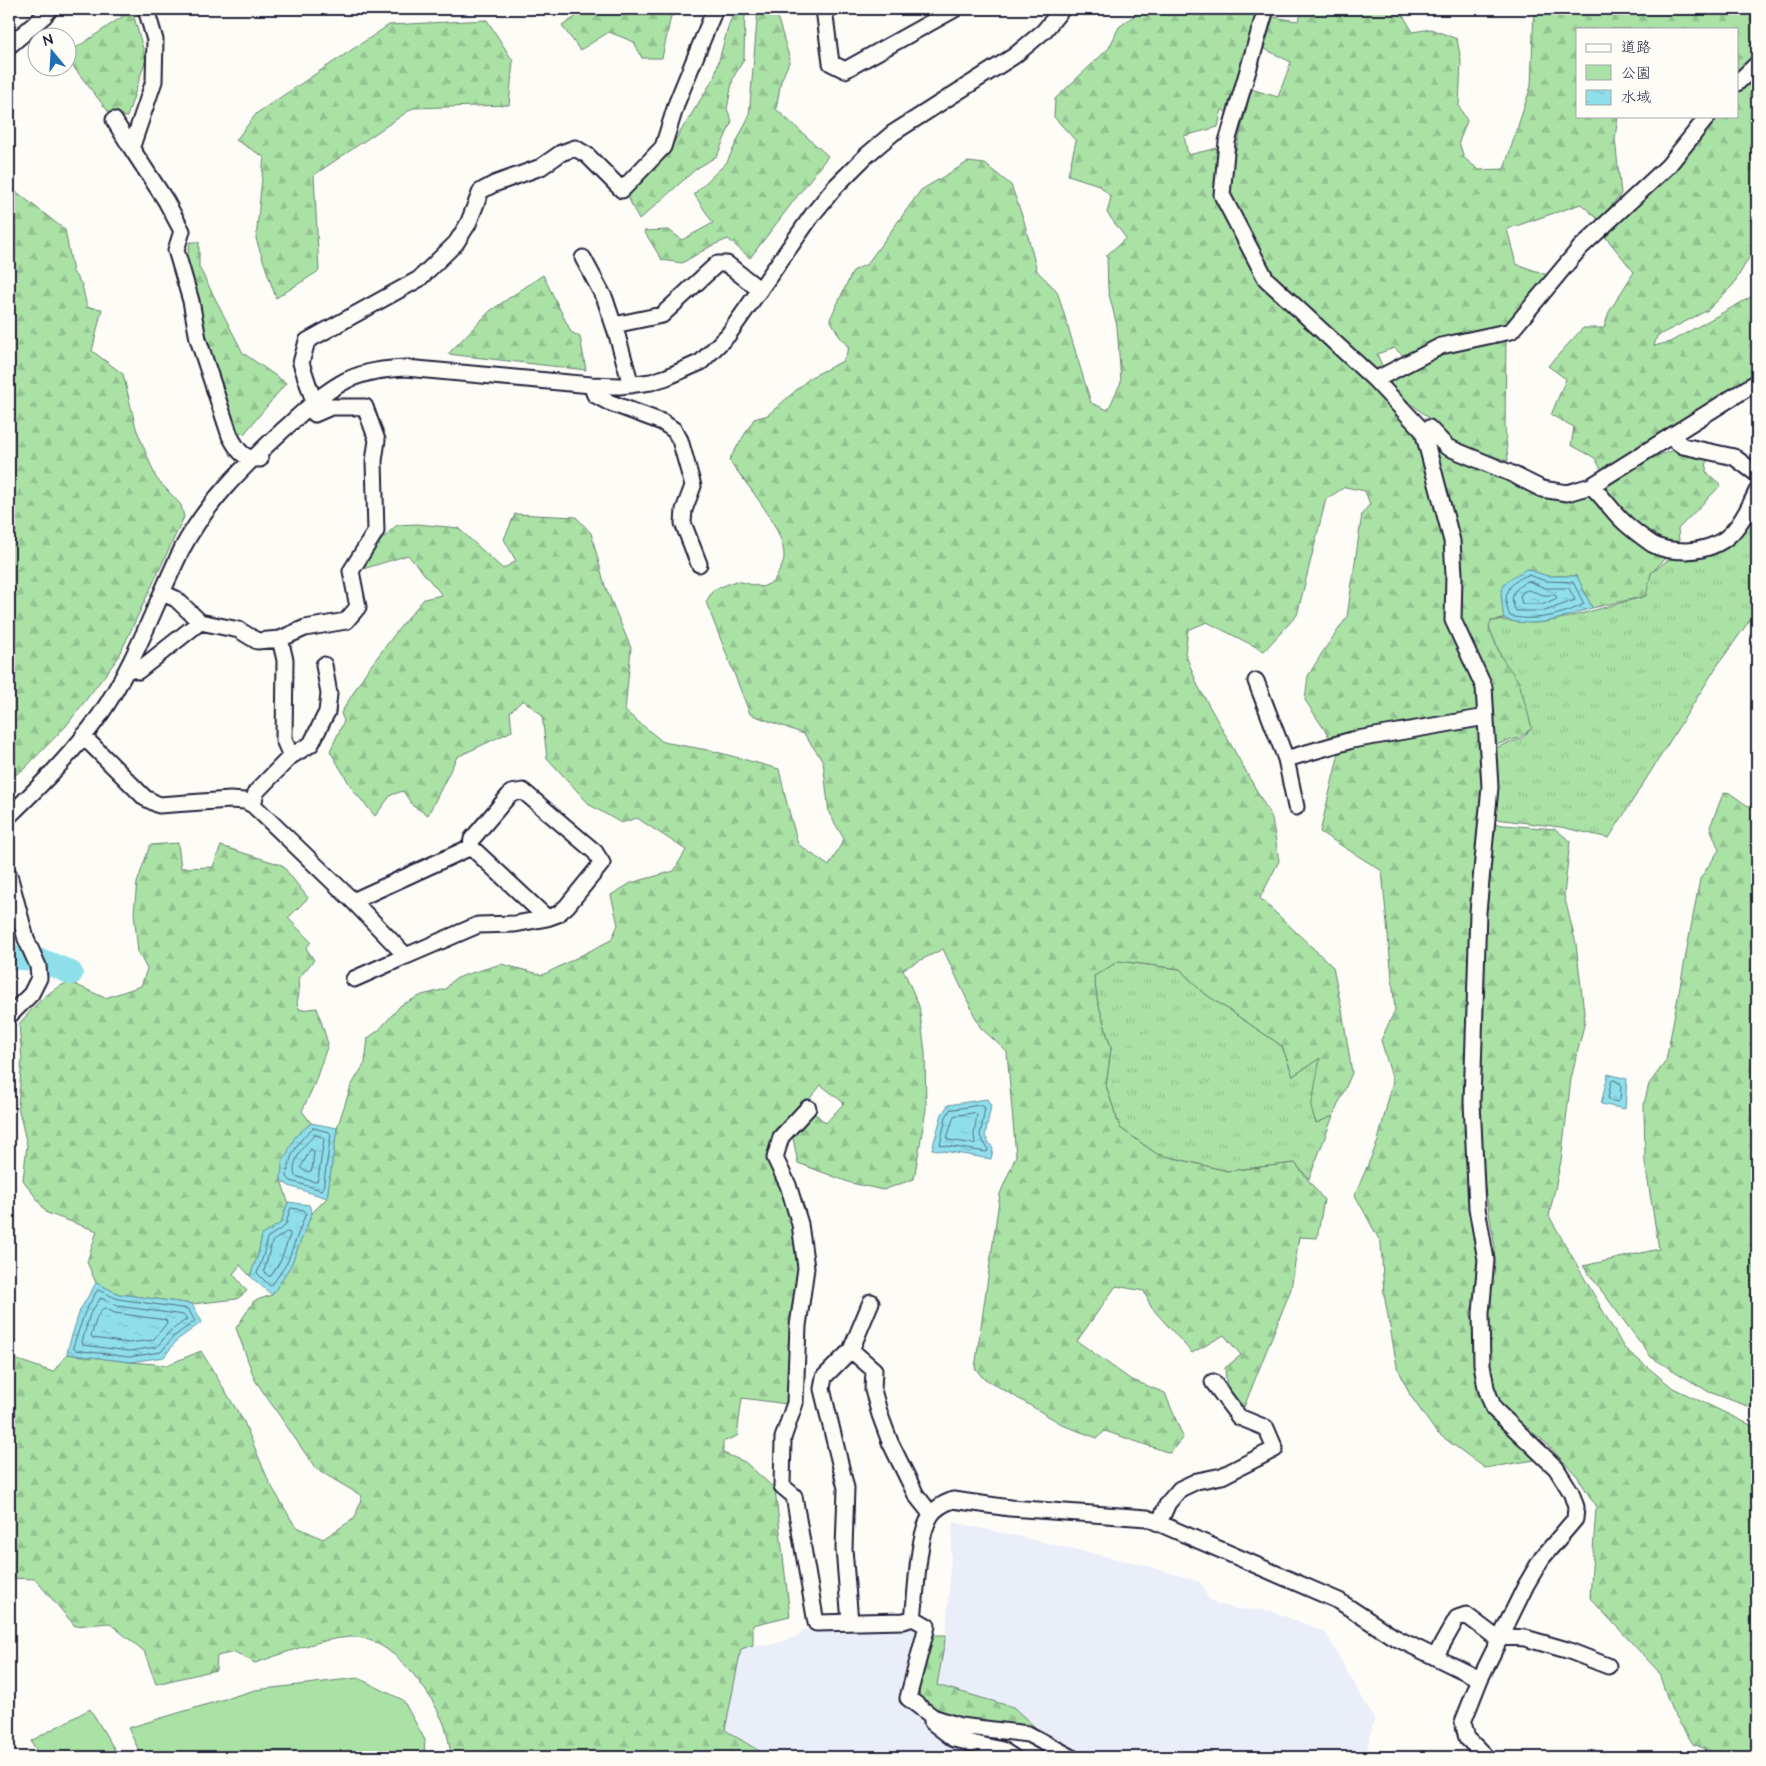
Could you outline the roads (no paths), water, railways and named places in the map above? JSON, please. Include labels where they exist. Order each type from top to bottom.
[{"type":"street","points":[[9,46],[50,9]]},
{"type":"street","points":[[130,146],[133,144],[154,81],[155,40],[146,9]]},
{"type":"street","points":[[314,408],[301,363],[307,342],[419,279],[456,243],[468,224],[481,191],[494,184],[541,167],[561,152],[575,148],[587,155],[622,190],[663,147],[677,102],[715,9]]},
{"type":"street","points":[[824,9],[830,63],[845,70],[955,9]]},
{"type":"street","points":[[9,816],[39,786],[100,715],[129,666],[183,548],[209,507],[252,459],[349,379],[386,369],[406,368],[591,384],[631,385],[667,377],[701,362],[728,336],[812,214],[835,187],[867,155],[893,133],[1014,56],[1044,31],[1062,9]]},
{"type":"street","points":[[1266,9],[1227,142],[1222,195],[1266,279],[1375,380],[1423,431],[1452,541],[1454,574],[1453,620],[1484,687],[1490,787],[1478,912],[1472,1102],[1477,1208],[1486,1260],[1480,1313],[1482,1364],[1486,1388],[1494,1409],[1556,1468],[1571,1492],[1576,1507],[1574,1519],[1542,1558],[1526,1585],[1480,1679],[1463,1722],[1467,1738],[1486,1757]]},
{"type":"street","points":[[1738,82],[1757,64]]},
{"type":"street","points":[[1375,380],[1441,346],[1511,331],[1580,248],[1668,166],[1706,118]]},
{"type":"street","points":[[114,120],[166,201],[182,231],[176,250],[191,301],[198,339],[230,436],[237,451],[252,459]]},
{"type":"street","points":[[583,258],[605,299],[631,385]]},
{"type":"street","points":[[614,325],[662,315],[717,264],[727,264],[760,290]]},
{"type":"street","points":[[1423,431],[1429,428],[1447,447],[1510,473],[1542,489],[1567,492],[1591,486],[1757,382]]},
{"type":"street","points":[[591,384],[595,395],[608,402],[662,422],[674,430],[680,440],[693,486],[684,510],[684,523],[698,564]]},
{"type":"street","points":[[162,593],[176,599],[200,622],[239,630],[256,640],[280,639],[305,628],[346,621],[358,607],[351,571],[376,531],[374,461],[377,440],[365,407],[314,408]]},
{"type":"street","points":[[1670,437],[1683,446],[1734,457],[1757,474]]},
{"type":"street","points":[[1591,486],[1604,498],[1617,515],[1654,545],[1673,551],[1703,550],[1722,542],[1744,519],[1757,491]]},
{"type":"street","points":[[129,666],[138,671],[200,622]]},
{"type":"street","points":[[280,639],[285,660],[284,740],[291,756]]},
{"type":"street","points":[[253,805],[256,792],[291,756],[311,744],[327,712],[330,694],[324,665]]},
{"type":"street","points":[[1256,681],[1286,759],[1296,807]]},
{"type":"street","points":[[1286,759],[1352,740],[1486,717]]},
{"type":"street","points":[[83,736],[145,798],[159,805],[230,800],[245,801],[253,805],[353,901],[406,956]]},
{"type":"street","points":[[354,979],[478,925],[515,924],[558,914],[567,906],[602,863],[596,852],[523,791],[511,793],[472,839],[471,846]]},
{"type":"street","points":[[353,901],[471,846]]},
{"type":"street","points":[[471,846],[547,918]]},
{"type":"street","points":[[9,875],[26,939],[38,966],[39,978],[32,994],[9,1016]]},
{"type":"street","points":[[808,1108],[781,1137],[776,1158],[788,1184],[800,1224],[806,1268],[798,1326],[795,1403],[783,1438],[782,1486],[794,1496],[816,1623],[904,1620],[913,1618],[927,1626],[908,1698],[933,1717],[960,1726],[1028,1734],[1072,1757]]},
{"type":"street","points":[[850,1622],[844,1549],[846,1488],[822,1389],[824,1377],[851,1350],[871,1302]]},
{"type":"street","points":[[851,1350],[874,1370],[873,1390],[890,1442],[916,1495],[931,1514]]},
{"type":"street","points":[[1159,1524],[1168,1503],[1180,1489],[1196,1480],[1222,1476],[1275,1449],[1266,1428],[1239,1417],[1214,1382]]},
{"type":"street","points":[[913,1618],[922,1540],[931,1514],[938,1507],[953,1500],[1010,1508],[1147,1518],[1340,1601],[1392,1636],[1480,1679]]},
{"type":"street","points":[[1435,1657],[1456,1618],[1466,1615],[1494,1636],[1525,1638],[1567,1650],[1608,1666]]},
{"type":"street","points":[[933,1717],[932,1722],[954,1739],[1002,1750],[1013,1757]]},
{"type":"water","points":[[1527,569],[1547,576],[1577,576],[1592,608],[1559,619],[1538,623],[1516,622],[1504,619],[1502,594],[1505,583]]},
{"type":"water","points":[[1608,1074],[1627,1079],[1625,1109],[1601,1104]]},
{"type":"water","points":[[987,1099],[991,1106],[985,1136],[993,1149],[991,1159],[932,1149],[942,1114],[948,1105]]},
{"type":"water","points":[[311,1123],[337,1128],[327,1198],[289,1186],[281,1180],[282,1164],[295,1137]]},
{"type":"water","points":[[288,1202],[309,1205],[312,1213],[291,1265],[272,1295],[250,1276],[258,1255],[262,1235],[281,1223]]},
{"type":"water","points":[[96,1283],[119,1294],[192,1304],[202,1322],[177,1340],[164,1357],[130,1362],[67,1354],[80,1310]]},
{"type":"waterway","points":[[9,958],[26,958],[41,961],[71,973]]}]
